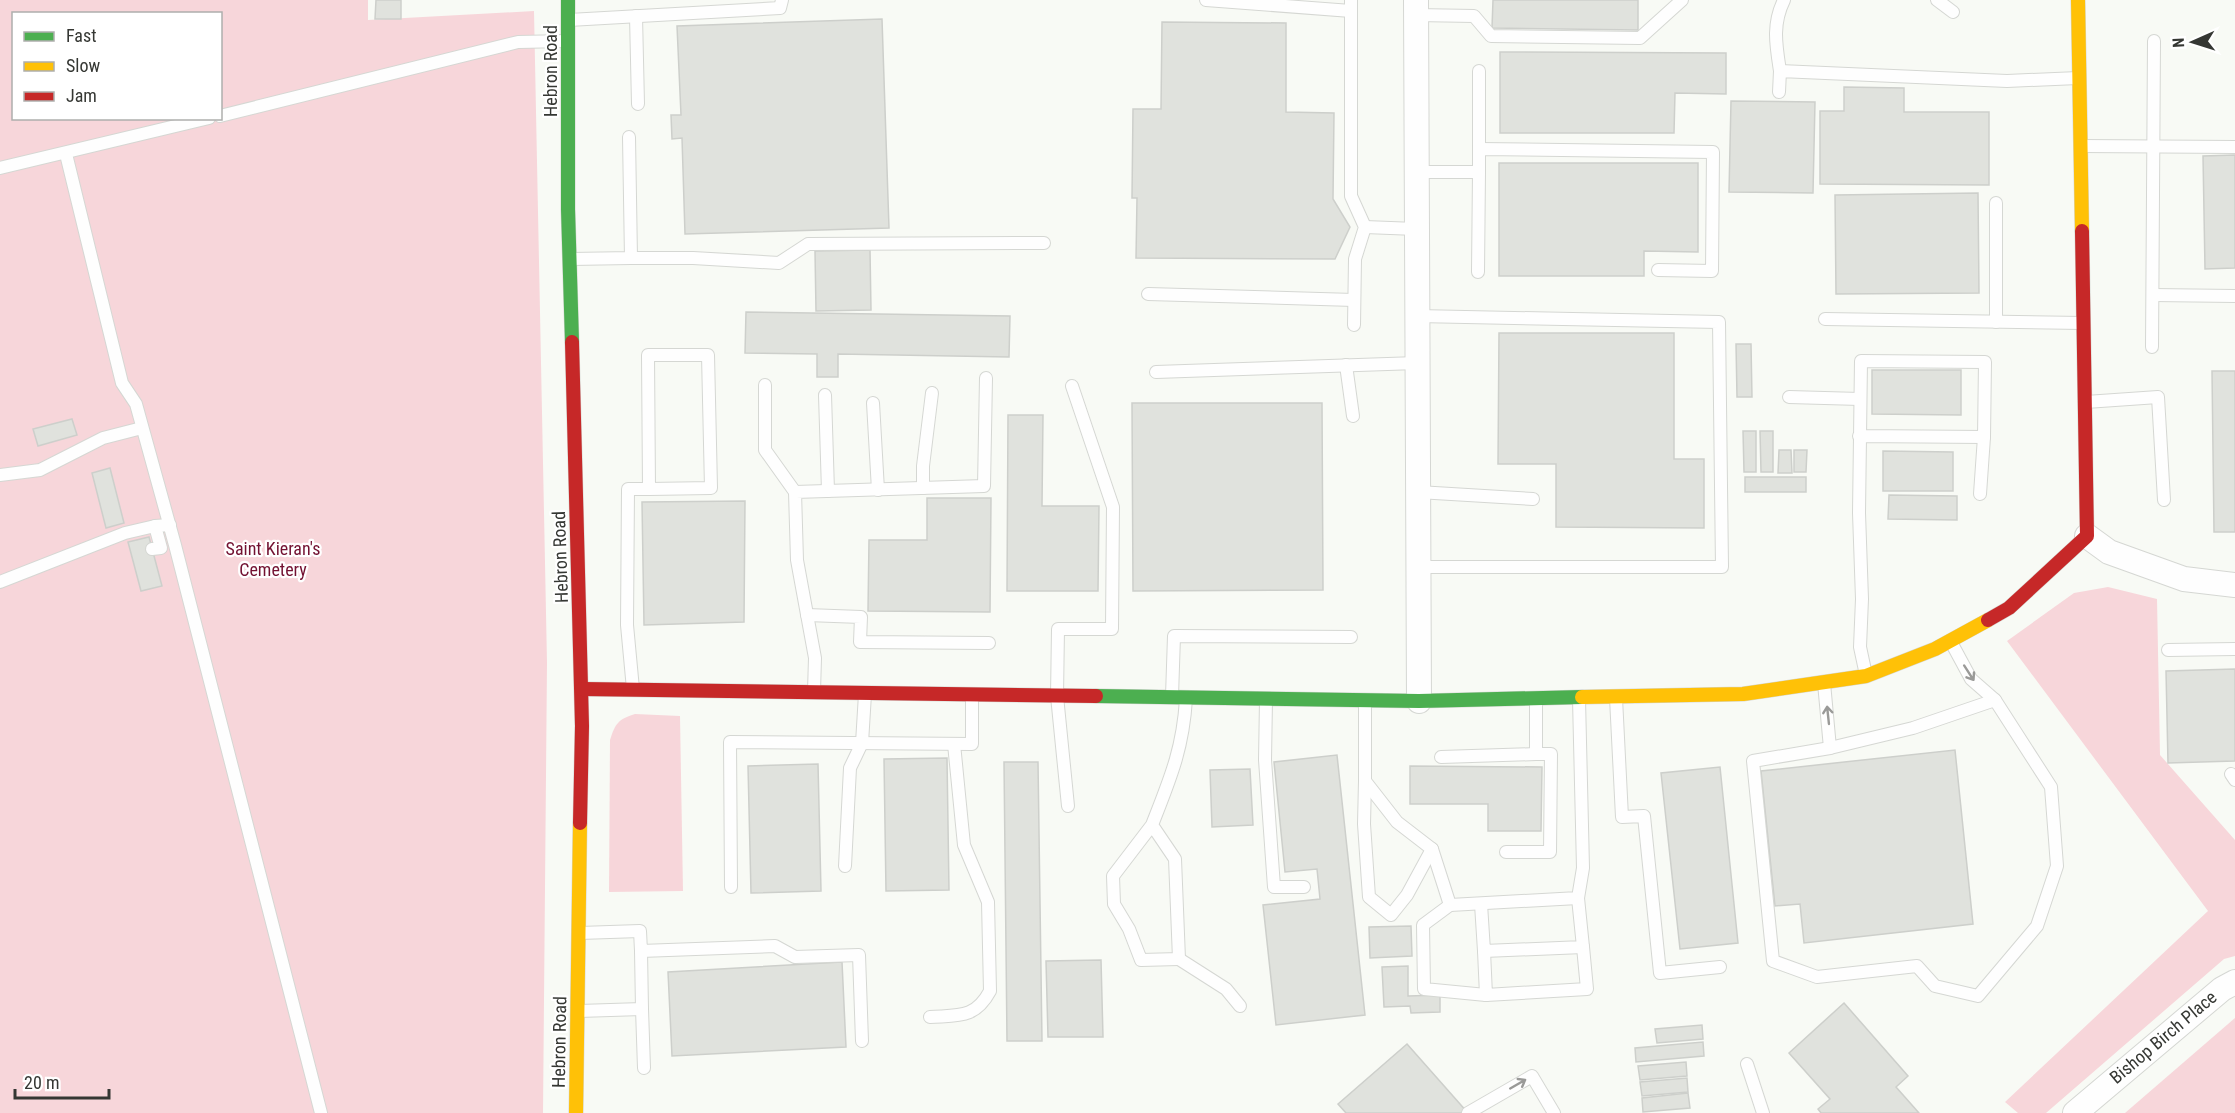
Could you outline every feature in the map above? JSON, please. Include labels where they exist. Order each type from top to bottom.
[{"type":"street","name":"Hebron Road","points":[[568,0],[570,259],[582,689],[576,1113]]},
{"type":"street","points":[[582,689],[1365,700],[1743,694],[1866,676],[1935,649],[2009,608],[2087,536],[2078,0]]},
{"type":"street","points":[[1416,8],[1419,700]]},
{"type":"street","points":[[2087,536],[2109,552],[2184,579],[2235,585]]},
{"type":"street","name":"Bishop Birch Place","points":[[2075,1113],[2222,989],[2235,982]]},
{"type":"lane","points":[[568,20],[780,8],[782,0]]},
{"type":"lane","points":[[1206,0],[1351,6],[1351,196],[1365,227],[1355,259],[1354,325]]},
{"type":"lane","points":[[1416,8],[1474,16],[1491,36],[1640,38],[1682,0]]},
{"type":"lane","points":[[1779,92],[1780,71],[1774,35],[1778,12],[1784,0]]},
{"type":"lane","points":[[1937,0],[1953,12]]},
{"type":"lane","points":[[636,16],[638,104]]},
{"type":"lane","points":[[222,116],[518,42],[568,41]]},
{"type":"lane","points":[[2152,347],[2154,41]]},
{"type":"lane","points":[[1478,272],[1479,71]]},
{"type":"lane","points":[[1780,71],[2007,81],[2079,78]]},
{"type":"lane","points":[[0,168],[201,120]]},
{"type":"lane","points":[[629,137],[631,258]]},
{"type":"lane","points":[[2081,146],[2235,147]]},
{"type":"lane","points":[[1479,149],[1713,152],[1712,271],[1658,270]]},
{"type":"lane","points":[[66,154],[122,383],[136,404],[170,525],[321,1113]]},
{"type":"lane","points":[[1417,172],[1479,172]]},
{"type":"lane","points":[[1996,203],[1996,322]]},
{"type":"lane","points":[[1365,227],[1416,229]]},
{"type":"lane","points":[[570,259],[693,258],[779,263],[808,243],[1044,243]]},
{"type":"lane","points":[[1148,294],[1354,300]]},
{"type":"lane","points":[[2152,295],[2235,296]]},
{"type":"lane","points":[[1417,316],[1719,322],[1722,555],[1722,567],[1418,567]]},
{"type":"lane","points":[[1825,319],[2083,323]]},
{"type":"lane","points":[[633,690],[627,624],[627,489],[649,489],[711,488],[708,355],[648,355],[649,489]]},
{"type":"lane","points":[[1866,676],[1860,647],[1862,599],[1859,513],[1861,361],[1985,363],[1984,437],[1980,494]]},
{"type":"lane","points":[[1156,372],[1417,363]]},
{"type":"lane","points":[[1346,365],[1353,416]]},
{"type":"lane","points":[[795,492],[984,486],[986,378]]},
{"type":"lane","points":[[765,385],[765,450],[795,492],[797,560],[815,658],[814,692]]},
{"type":"lane","points":[[1068,806],[1057,696],[1058,629],[1112,629],[1113,507],[1072,386]]},
{"type":"lane","points":[[923,488],[923,466],[932,393]]},
{"type":"lane","points":[[825,395],[828,491]]},
{"type":"lane","points":[[2084,402],[2158,397],[2164,500]]},
{"type":"lane","points":[[1789,398],[1860,399]]},
{"type":"lane","points":[[873,402],[878,490]]},
{"type":"lane","points":[[0,474],[40,470],[103,438],[142,428]]},
{"type":"lane","points":[[1859,436],[1984,437]]},
{"type":"lane","points":[[1418,492],[1533,499]]},
{"type":"lane","points":[[0,582],[125,533],[170,525]]},
{"type":"lane","points":[[153,549],[161,548],[155,526]]},
{"type":"lane","points":[[807,615],[861,617],[860,642],[990,643]]},
{"type":"lane","points":[[1240,1006],[1226,989],[1179,959],[1142,960],[1129,929],[1114,904],[1113,876],[1152,825],[1176,762],[1184,730],[1174,636],[1351,637]]},
{"type":"lane","points":[[1950,641],[1971,679],[1995,700],[2051,787],[2056,866],[2037,926],[1978,996],[1935,986],[1917,966],[1817,976],[1773,961],[1753,760],[1830,748],[1913,728],[1995,700]]},
{"type":"lane","points":[[2169,650],[2235,649]]},
{"type":"lane","points":[[1824,682],[1830,748]]},
{"type":"lane","points":[[845,866],[850,768],[862,743],[865,693]]},
{"type":"lane","points":[[731,887],[730,742],[972,744],[972,694]]},
{"type":"lane","points":[[1616,697],[1622,817],[1644,816],[1660,973],[1720,967]]},
{"type":"lane","points":[[1536,698],[1536,754]]},
{"type":"lane","points":[[1578,698],[1583,868],[1578,898],[1587,989],[1486,994],[1424,988],[1423,924],[1450,905],[1578,898]]},
{"type":"lane","points":[[1266,699],[1265,760],[1274,888],[1304,886]]},
{"type":"lane","points":[[1365,700],[1364,824],[1369,897],[1391,915],[1407,895],[1432,849]]},
{"type":"lane","points":[[930,1017],[972,1013],[984,1003],[990,991],[988,902],[964,845],[954,744]]},
{"type":"lane","points":[[1441,757],[1551,754],[1550,852],[1506,852]]},
{"type":"lane","points":[[1365,781],[1397,822],[1432,849],[1450,905]]},
{"type":"lane","points":[[1152,825],[1175,859],[1179,959]]},
{"type":"lane","points":[[1481,903],[1486,994]]},
{"type":"lane","points":[[579,933],[640,931],[644,1068]]},
{"type":"lane","points":[[641,951],[775,946],[795,957],[859,955],[862,1041]]},
{"type":"lane","points":[[1484,951],[1583,947]]},
{"type":"lane","points":[[578,1011],[642,1009]]},
{"type":"lane","points":[[1747,1064],[1763,1113]]},
{"type":"lane","points":[[1468,1113],[1533,1076],[1554,1113]]},
{"type":"green space","name":"Saint Kieran's Cemetery","points":[[0,0],[368,0],[368,20],[534,11],[547,663],[543,1113],[0,1113]]},
{"type":"green space","points":[[2108,587],[2157,599],[2160,755],[2235,840],[2235,956],[2224,959],[2046,1113],[2018,1113],[2005,1102],[2208,911],[2007,641],[2074,593]]},
{"type":"green space","points":[[635,714],[680,716],[683,891],[609,892],[610,740],[618,723]]},
{"type":"green space","points":[[2235,1018],[2235,1113],[2125,1113]]},
{"type":"building","points":[[376,0],[401,0],[401,19],[375,19]]},
{"type":"building","points":[[1493,0],[1638,0],[1638,30],[1492,28]]},
{"type":"building","points":[[882,19],[889,228],[685,234],[682,138],[672,139],[671,115],[681,115],[677,26]]},
{"type":"building","points":[[1162,22],[1286,23],[1286,112],[1334,113],[1333,199],[1350,227],[1335,259],[1136,258],[1137,198],[1132,198],[1133,109],[1161,109]]},
{"type":"building","points":[[1500,52],[1726,53],[1726,94],[1675,93],[1674,133],[1500,133]]},
{"type":"building","points":[[1844,87],[1904,88],[1904,112],[1989,112],[1989,185],[1820,184],[1820,111],[1844,111]]},
{"type":"building","points":[[1731,101],[1815,102],[1813,193],[1729,192]]},
{"type":"building","points":[[2235,155],[2235,268],[2205,269],[2203,156]]},
{"type":"building","points":[[1499,163],[1698,163],[1698,252],[1644,251],[1644,276],[1499,276]]},
{"type":"building","points":[[1978,193],[1979,293],[1836,294],[1835,195]]},
{"type":"building","points":[[870,250],[871,310],[816,311],[815,251]]},
{"type":"building","points":[[746,312],[1010,316],[1009,357],[838,354],[838,377],[817,377],[817,354],[745,353]]},
{"type":"building","points":[[1499,333],[1674,333],[1674,459],[1704,459],[1704,528],[1556,527],[1556,464],[1498,464]]},
{"type":"building","points":[[1736,344],[1751,344],[1752,397],[1737,397]]},
{"type":"building","points":[[1872,370],[1961,370],[1961,415],[1872,414]]},
{"type":"building","points":[[2212,371],[2235,371],[2235,532],[2214,532]]},
{"type":"building","points":[[1132,403],[1322,403],[1323,590],[1133,591]]},
{"type":"building","points":[[1008,415],[1043,415],[1042,506],[1099,506],[1098,591],[1007,591]]},
{"type":"building","points":[[72,419],[77,435],[38,446],[33,429]]},
{"type":"building","points":[[1743,431],[1756,431],[1756,472],[1744,472]]},
{"type":"building","points":[[1760,431],[1773,431],[1773,472],[1761,472]]},
{"type":"building","points":[[1779,450],[1791,450],[1792,473],[1778,473]]},
{"type":"building","points":[[1794,450],[1807,450],[1806,472],[1794,472]]},
{"type":"building","points":[[1883,451],[1953,452],[1953,491],[1883,491]]},
{"type":"building","points":[[110,468],[124,523],[106,528],[92,473]]},
{"type":"building","points":[[1745,477],[1806,477],[1806,492],[1745,492]]},
{"type":"building","points":[[1889,495],[1957,496],[1957,520],[1888,519]]},
{"type":"building","points":[[927,498],[991,498],[990,612],[868,611],[869,540],[927,540]]},
{"type":"building","points":[[745,501],[744,622],[644,625],[642,502]]},
{"type":"building","points":[[149,537],[162,586],[141,591],[128,542]]},
{"type":"building","points":[[2235,669],[2235,761],[2168,763],[2166,671]]},
{"type":"building","points":[[1955,750],[1973,924],[1804,943],[1800,904],[1775,906],[1761,771]]},
{"type":"building","points":[[1337,755],[1365,1015],[1276,1025],[1263,905],[1320,899],[1317,869],[1285,872],[1274,762]]},
{"type":"building","points":[[947,758],[949,890],[886,891],[884,759]]},
{"type":"building","points":[[1004,762],[1038,762],[1042,1041],[1007,1041]]},
{"type":"building","points":[[818,764],[821,891],[751,893],[748,766]]},
{"type":"building","points":[[1410,766],[1542,767],[1541,831],[1488,831],[1488,804],[1410,804]]},
{"type":"building","points":[[1720,767],[1738,943],[1680,949],[1661,773]]},
{"type":"building","points":[[1250,769],[1253,825],[1212,827],[1210,770]]},
{"type":"building","points":[[1411,926],[1412,956],[1370,958],[1369,927]]},
{"type":"building","points":[[1101,960],[1103,1037],[1048,1037],[1046,961]]},
{"type":"building","points":[[842,962],[846,1047],[672,1056],[668,972]]},
{"type":"building","points":[[1408,966],[1408,996],[1440,995],[1440,1012],[1411,1013],[1410,1006],[1384,1007],[1382,967]]},
{"type":"building","points":[[1844,1003],[1908,1076],[1896,1087],[1919,1113],[1821,1113],[1818,1109],[1830,1099],[1789,1053]]},
{"type":"building","points":[[1702,1025],[1703,1039],[1657,1043],[1655,1029]]},
{"type":"building","points":[[1703,1042],[1704,1056],[1636,1062],[1635,1048]]},
{"type":"building","points":[[1407,1044],[1468,1113],[1346,1113],[1338,1104]]},
{"type":"building","points":[[1686,1062],[1687,1076],[1640,1080],[1638,1066]]},
{"type":"building","points":[[1687,1078],[1688,1092],[1642,1096],[1640,1082]]},
{"type":"building","points":[[1688,1093],[1690,1108],[1643,1112],[1642,1098]]},
{"type":"traffic: fast","points":[[568,0],[568,209],[572,342]]},
{"type":"traffic: fast","points":[[1096,696],[1419,701],[1582,697]]},
{"type":"traffic: slow","points":[[2078,0],[2082,231]]},
{"type":"traffic: slow","points":[[1582,697],[1743,694],[1866,676],[1935,649],[1988,620]]},
{"type":"traffic: slow","points":[[576,1113],[580,823]]},
{"type":"traffic: jam","points":[[1988,620],[2009,608],[2087,536],[2082,231]]},
{"type":"traffic: jam","points":[[572,342],[582,726],[580,823]]},
{"type":"traffic: jam","points":[[582,689],[1096,696]]}]
